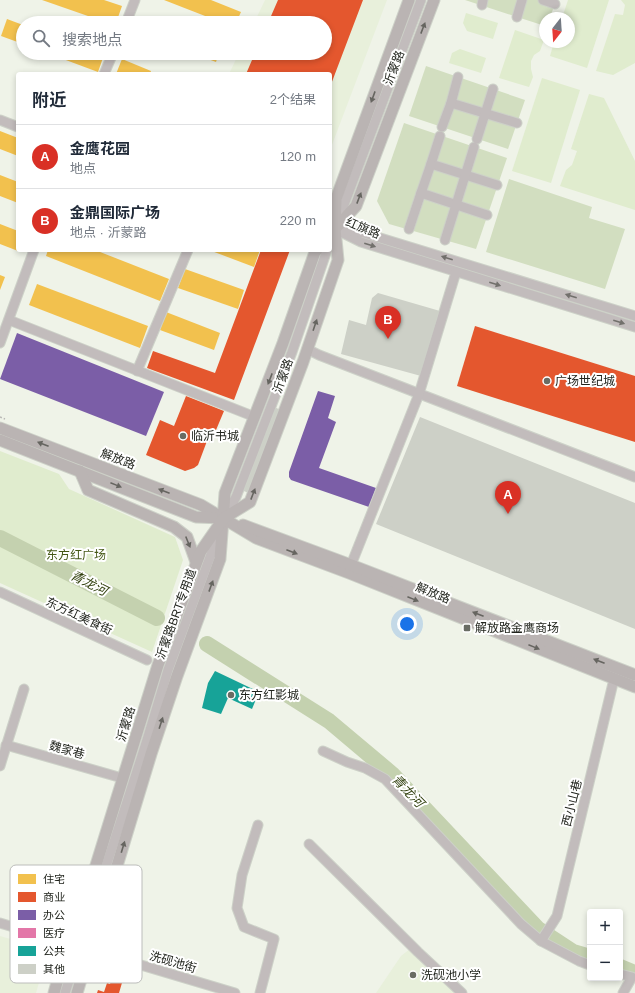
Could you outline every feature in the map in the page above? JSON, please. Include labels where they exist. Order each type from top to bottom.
[{"type":"main road","name":"沂蒙路","points":[[96,865],[158,665],[196,562],[201,551],[224,518],[250,502],[307,349],[338,260],[333,232],[336,199],[409,0]]},
{"type":"main road","name":"沂蒙路","points":[[333,232],[356,206],[434,0]]},
{"type":"main road","name":"沂蒙路","points":[[117,865],[151,754],[220,559],[226,493],[315,252]]},
{"type":"main road","name":"解放路","points":[[0,428],[201,505],[256,538],[356,576],[635,687]]},
{"type":"main road","name":"解放路","points":[[0,440],[80,470],[196,517],[224,518],[261,524],[302,540],[318,552],[635,675]]},
{"type":"main road","points":[[80,470],[88,490],[174,527],[187,537],[196,562]]},
{"type":"main road","name":"沂蒙路","points":[[54,993],[57,983]]},
{"type":"main road","name":"沂蒙路","points":[[77,993],[80,983]]},
{"type":"street","points":[[129,16],[135,0]]},
{"type":"street","points":[[333,232],[421,0]]},
{"type":"street","points":[[516,17],[522,0]]},
{"type":"street","points":[[543,0],[555,4]]},
{"type":"street","points":[[105,72],[110,60]]},
{"type":"street","points":[[409,229],[458,78]]},
{"type":"street","points":[[445,240],[492,89]]},
{"type":"street","points":[[451,103],[516,123]]},
{"type":"street","points":[[0,120],[16,126]]},
{"type":"street","points":[[431,164],[497,185]]},
{"type":"street","points":[[421,193],[487,215]]},
{"type":"street","name":"红旗路","points":[[333,232],[456,272],[635,327]]},
{"type":"street","name":"红旗路","points":[[333,232],[364,233],[635,316]]},
{"type":"street","points":[[0,343],[33,252]]},
{"type":"street","points":[[137,371],[187,252]]},
{"type":"street","name":"沂蒙路BRT专用道","points":[[107,865],[168,670],[224,518],[236,497],[292,352],[326,252]]},
{"type":"street","points":[[351,565],[419,394],[456,272]]},
{"type":"street","points":[[9,320],[255,417]]},
{"type":"street","points":[[307,349],[318,355],[635,477]]},
{"type":"street","name":"东方红美食街","points":[[0,592],[147,660]]},
{"type":"street","name":"西小山巷","points":[[544,937],[557,916],[614,679]]},
{"type":"street","points":[[0,766],[24,689]]},
{"type":"street","name":"魏家巷","points":[[6,745],[122,778]]},
{"type":"street","points":[[323,751],[365,768],[385,779],[521,924],[544,937],[579,961],[587,964]]},
{"type":"street","points":[[258,825],[242,875],[237,908],[244,927],[274,939],[260,993]]},
{"type":"street","points":[[309,844],[418,952],[462,993]]},
{"type":"street","name":"洗砚池街","points":[[0,923],[10,926]]},
{"type":"street","name":"洗砚池街","points":[[142,965],[235,993]]},
{"type":"street","points":[[623,976],[633,981],[624,993]]},
{"type":"street","name":"沂蒙路BRT专用道","points":[[65,993],[68,983]]},
{"type":"shaded area","points":[[265,0],[387,0],[332,145],[332,72],[230,72],[236,60],[332,60],[332,16],[257,16]]},
{"type":"shaded area","points":[[465,0],[556,0],[552,12],[539,12],[539,24]]},
{"type":"shaded area","points":[[426,66],[525,100],[508,149],[409,116]]},
{"type":"shaded area","points":[[404,123],[507,158],[476,249],[389,224],[377,201]]},
{"type":"shaded area","points":[[509,179],[592,207],[589,218],[625,229],[605,289],[486,252]]},
{"type":"shaded area","points":[[0,936],[10,939],[10,983],[39,983],[36,993],[0,993]]},
{"type":"shaded area","name":"洗砚池小学","points":[[410,949],[458,993],[376,993],[401,956]]},
{"type":"green space","points":[[568,0],[609,0],[587,68],[550,56],[552,48],[575,48],[575,12],[564,12]]},
{"type":"green space","points":[[621,0],[635,0],[635,63],[613,75],[596,71],[615,14],[623,15],[625,5]]},
{"type":"green space","points":[[466,13],[498,23],[493,39],[467,31],[463,23]]},
{"type":"green space","points":[[515,30],[539,38],[539,48],[541,48],[540,51],[534,55],[531,61],[533,77],[529,87],[499,78]]},
{"type":"green space","points":[[460,49],[486,58],[481,73],[449,63],[452,53]]},
{"type":"green space","points":[[542,78],[580,90],[551,183],[512,171]]},
{"type":"green space","points":[[589,94],[604,98],[635,161],[635,210],[560,186],[566,170],[572,165],[577,151],[571,149]]},
{"type":"green space","name":"东方红广场","points":[[0,451],[59,474],[69,489],[175,537],[183,560],[152,652],[0,583]]},
{"type":"building: 住宅","points":[[42,0],[104,0],[122,6],[118,16],[88,16]]},
{"type":"building: 住宅","points":[[164,0],[211,0],[241,12],[239,16],[205,16]]},
{"type":"building: 住宅","points":[[7,19],[16,22],[16,41],[1,36]]},
{"type":"building: 住宅","points":[[66,60],[102,60],[98,72]]},
{"type":"building: 住宅","points":[[122,60],[151,71],[151,72],[117,72]]},
{"type":"building: 住宅","points":[[0,131],[16,137],[16,155],[0,149]]},
{"type":"building: 住宅","points":[[0,175],[16,181],[16,202],[0,196]]},
{"type":"building: 住宅","points":[[0,224],[16,230],[16,250],[0,244]]},
{"type":"building: 住宅","points":[[47,252],[100,252],[169,279],[160,301],[46,256]]},
{"type":"building: 住宅","points":[[214,252],[259,252],[254,267]]},
{"type":"building: 住宅","points":[[185,269],[244,290],[238,309],[178,288]]},
{"type":"building: 住宅","points":[[0,275],[5,277],[0,290]]},
{"type":"building: 住宅","points":[[37,284],[148,326],[140,348],[29,305]]},
{"type":"building: 住宅","points":[[166,312],[220,333],[214,350],[160,330]]},
{"type":"building: 商业","points":[[278,0],[363,0],[332,82],[332,72],[247,72],[252,60],[332,60],[332,16],[271,16]]},
{"type":"building: 商业","points":[[260,252],[289,252],[234,400],[147,368],[153,351],[215,373]]},
{"type":"building: 商业","name":"广场世纪城","points":[[475,326],[635,376],[635,442],[457,386]]},
{"type":"building: 商业","name":"临沂书城","points":[[186,396],[224,411],[211,442],[207,441],[198,465],[185,471],[146,455],[160,420],[174,426]]},
{"type":"building: 商业","points":[[107,983],[122,983],[119,993],[97,993],[98,990],[104,992]]},
{"type":"building: 办公","points":[[17,333],[164,392],[146,436],[0,379]]},
{"type":"building: 办公","points":[[318,391],[335,396],[328,418],[336,422],[319,468],[376,488],[369,507],[291,480],[289,477],[289,472]]},
{"type":"building: 公共","name":"东方红影城","points":[[215,671],[259,692],[252,709],[228,698],[221,714],[202,708],[208,683]]},
{"type":"building: 其他","points":[[378,293],[440,311],[421,376],[341,354],[349,320],[366,325],[372,298]]},
{"type":"building: 其他","points":[[274,407],[281,410],[249,493],[241,490]]},
{"type":"building: 其他","points":[[420,417],[635,503],[635,629],[376,524]]},
{"type":"building: 其他","points":[[205,553],[207,553],[186,615],[181,614]]},
{"type":"waterway","name":"青龙河","points":[[0,538],[157,618]]},
{"type":"waterway","name":"青龙河","points":[[207,644],[329,721],[392,774],[538,929],[573,952],[587,956]]},
{"type":"waterway","name":"青龙河","points":[[623,968],[635,973]]},
{"type":"place","name":"金鼎国际广场","points":[[388,339]]},
{"type":"place","name":"广场世纪城","points":[[547,381]]},
{"type":"place","name":"临沂书城","points":[[183,436]]},
{"type":"place","name":"金鹰花园","points":[[508,514]]},
{"type":"place","name":"解放路金鹰商场","points":[[467,628]]},
{"type":"place","name":"东方红影城","points":[[231,695]]},
{"type":"place","name":"洗砚池小学","points":[[413,975]]}]
